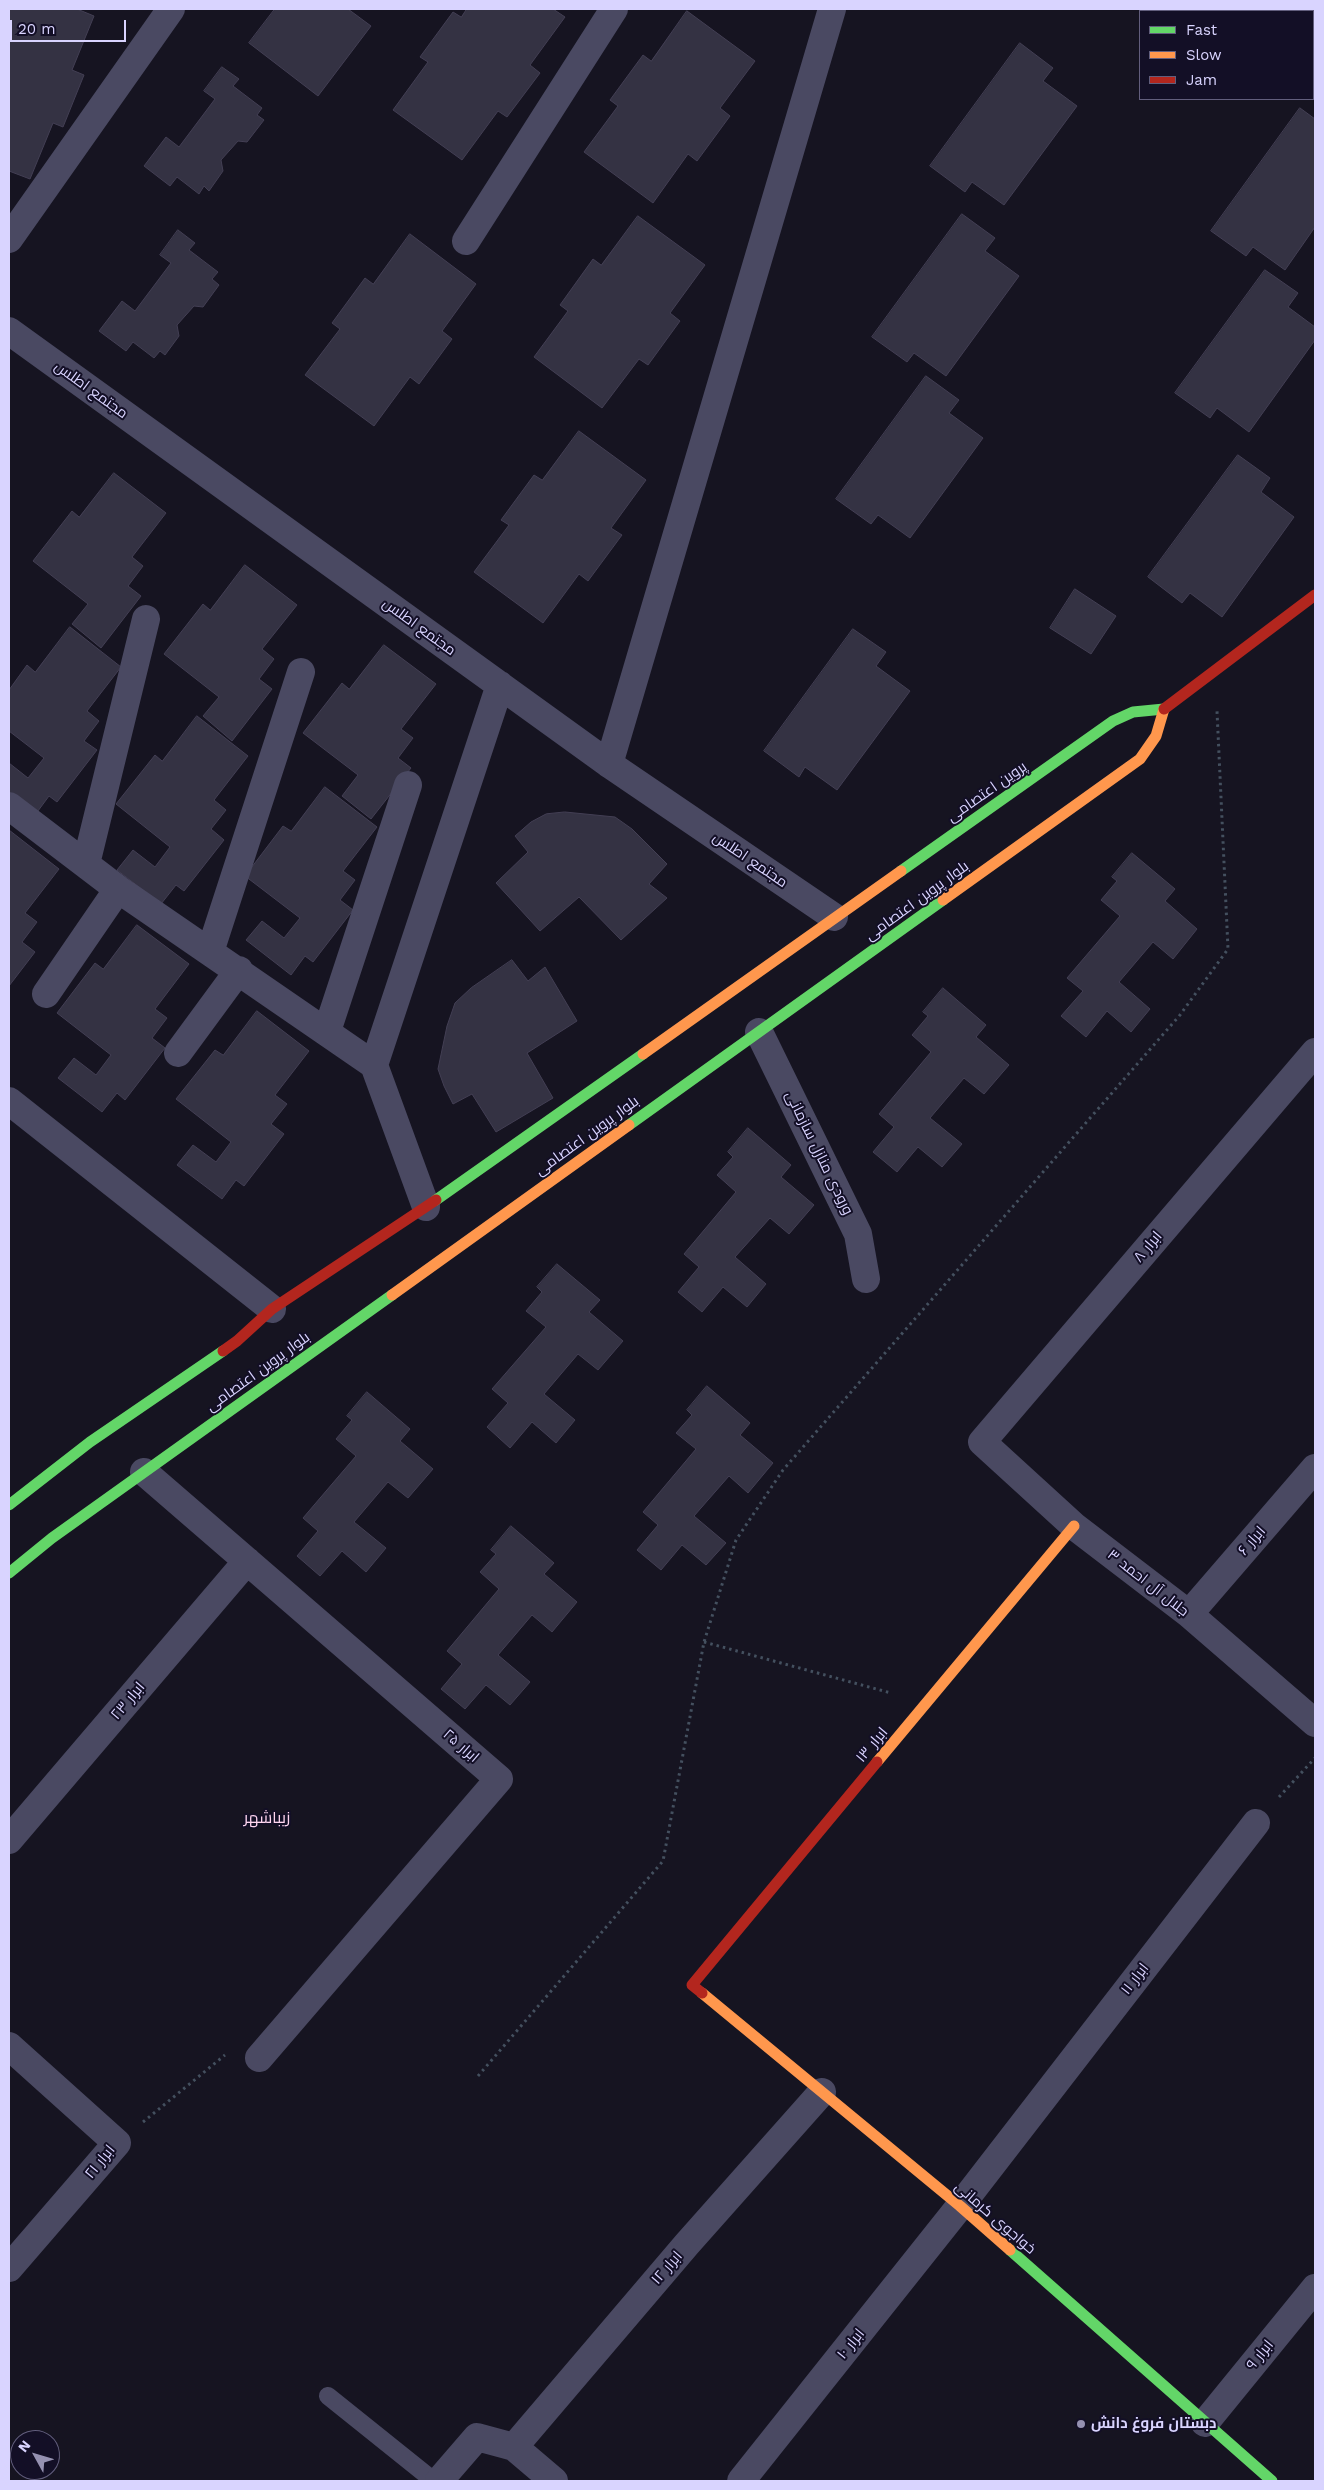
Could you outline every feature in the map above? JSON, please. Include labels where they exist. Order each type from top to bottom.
[{"type":"street","points":[[9,239],[171,9]]},
{"type":"street","points":[[466,241],[614,9]]},
{"type":"street","points":[[609,764],[832,9]]},
{"type":"street","name":"مجتمع اطلس","points":[[11,341],[500,685],[609,764],[834,917]]},
{"type":"street","points":[[1164,709],[1315,595]]},
{"type":"street","points":[[86,864],[146,619]]},
{"type":"street","points":[[210,952],[301,672]]},
{"type":"street","points":[[374,1065],[500,685]]},
{"type":"street","name":"پروین اعتصامی","points":[[834,917],[1113,721],[1133,712],[1164,709]]},
{"type":"street","name":"بلوار پروین اعتصامی","points":[[9,1574],[52,1538],[1140,759],[1149,751],[1158,736],[1164,709]]},
{"type":"street","points":[[327,1032],[408,784]]},
{"type":"street","points":[[9,806],[118,890],[239,970],[374,1065],[426,1207]]},
{"type":"street","points":[[46,994],[118,890]]},
{"type":"street","points":[[9,1505],[90,1442],[237,1341],[272,1309],[426,1207],[834,917]]},
{"type":"street","points":[[178,1053],[239,970]]},
{"type":"street","name":"ورودی منازل سازمانی","points":[[759,1032],[858,1234],[866,1279]]},
{"type":"street","name":"ابرار ۸","points":[[982,1442],[1315,1052]]},
{"type":"street","points":[[9,1101],[272,1309]]},
{"type":"street","name":"جلال آل احمد ۳","points":[[982,1442],[1074,1526],[1189,1614],[1315,1723]]},
{"type":"street","name":"ابرار ۶","points":[[1189,1614],[1315,1468]]},
{"type":"street","name":"ابرار ۲۵","points":[[144,1472],[499,1779],[259,2058]]},
{"type":"street","name":"ابرار ۱۳","points":[[692,1985],[1074,1526]]},
{"type":"street","name":"ابرار ۲۳","points":[[9,1840],[247,1561]]},
{"type":"street","name":"ابرار ۱۱","points":[[960,2206],[1256,1823]]},
{"type":"street","name":"خواجوی کرمانی","points":[[692,1985],[960,2206],[1272,2481]]},
{"type":"street","name":"ابرار ۲۱","points":[[9,2046],[117,2143],[9,2268]]},
{"type":"street","name":"ابرار ۱۲","points":[[514,2447],[687,2244],[822,2092]]},
{"type":"street","name":"ابرار ۱۰","points":[[741,2481],[960,2206]]},
{"type":"street","name":"ابرار ۹","points":[[1205,2423],[1315,2288]]},
{"type":"street","points":[[439,2481],[478,2437],[514,2447],[554,2481]]},
{"type":"lane","points":[[328,2396],[434,2481]]},
{"type":"path","points":[[478,2076],[663,1861],[704,1642],[736,1540],[783,1470],[1180,1015],[1228,949],[1215,671]]},
{"type":"path","points":[[704,1642],[926,1703]]},
{"type":"path","points":[[1256,1823],[1315,1757]]},
{"type":"path","points":[[117,2143],[236,2046],[259,2058]]},
{"type":"building","points":[[9,9],[77,9],[94,16],[72,70],[84,75],[63,127],[53,123],[30,179],[9,171]]},
{"type":"building","points":[[275,9],[348,9],[371,26],[318,96],[249,43]]},
{"type":"building","points":[[467,9],[553,9],[565,17],[530,65],[540,73],[507,117],[498,111],[462,160],[393,110],[428,62],[420,57],[453,12],[461,17]]},
{"type":"building","points":[[687,11],[755,61],[720,108],[730,116],[697,161],[688,154],[653,203],[584,152],[618,106],[610,100],[643,55],[651,61]]},
{"type":"building","points":[[1020,43],[1053,68],[1043,81],[1077,106],[1004,205],[972,182],[965,192],[930,166]]},
{"type":"building","points":[[222,67],[239,79],[233,86],[262,108],[257,115],[264,120],[247,142],[238,141],[221,160],[223,171],[209,191],[204,186],[199,194],[177,177],[170,186],[144,166],[166,137],[179,147],[215,99],[204,91]]},
{"type":"building","points":[[1300,108],[1315,119],[1315,227],[1285,270],[1253,247],[1246,256],[1211,231]]},
{"type":"building","points":[[962,214],[995,238],[985,251],[1019,276],[946,376],[914,353],[907,362],[872,337]]},
{"type":"building","points":[[638,216],[705,265],[670,313],[680,321],[648,365],[639,359],[602,408],[534,357],[568,311],[560,305],[593,259],[601,265]]},
{"type":"building","points":[[178,230],[195,243],[189,250],[218,272],[212,279],[219,285],[203,307],[194,306],[177,325],[179,336],[165,355],[160,351],[154,358],[133,342],[126,351],[99,331],[122,301],[135,311],[171,263],[160,255]]},
{"type":"building","points":[[410,234],[476,284],[442,331],[452,339],[419,384],[410,377],[374,426],[305,375],[340,329],[332,323],[365,278],[373,284]]},
{"type":"building","points":[[1265,270],[1298,293],[1288,307],[1315,327],[1315,340],[1249,432],[1217,408],[1210,418],[1175,393]]},
{"type":"building","points":[[926,376],[959,400],[949,413],[983,438],[910,538],[878,515],[871,524],[836,499]]},
{"type":"building","points":[[579,431],[646,480],[611,528],[622,535],[588,581],[579,574],[543,623],[474,572],[509,525],[501,520],[534,475],[542,480]]},
{"type":"building","points":[[1238,455],[1270,478],[1261,492],[1294,517],[1222,617],[1190,593],[1182,603],[1148,577]]},
{"type":"building","points":[[114,473],[166,513],[132,557],[143,566],[128,586],[141,596],[101,648],[72,624],[88,604],[33,561],[72,511],[79,517]]},
{"type":"building","points":[[245,565],[297,605],[262,649],[274,659],[259,679],[272,689],[232,741],[203,716],[219,697],[164,654],[203,604],[210,610]]},
{"type":"building","points":[[1075,589],[1116,616],[1091,654],[1050,628]]},
{"type":"building","points":[[70,627],[121,667],[87,711],[99,721],[84,741],[97,750],[57,802],[49,796],[35,815],[9,795],[9,763],[28,778],[44,758],[9,731],[9,690],[27,665],[35,672]]},
{"type":"building","points":[[853,629],[886,652],[876,666],[910,691],[837,790],[805,767],[799,777],[764,751]]},
{"type":"building","points":[[384,645],[436,684],[401,729],[413,738],[398,758],[411,768],[371,819],[342,796],[358,775],[303,733],[342,683],[349,689]]},
{"type":"building","points":[[197,716],[248,756],[214,800],[226,810],[211,829],[224,840],[184,891],[176,885],[161,904],[117,870],[133,850],[155,867],[170,847],[116,804],[155,755],[162,761]]},
{"type":"building","points":[[325,787],[377,827],[343,871],[355,880],[340,900],[353,910],[313,962],[305,956],[291,975],[246,940],[262,921],[284,938],[300,918],[245,876],[283,826],[291,831]]},
{"type":"building","points":[[565,812],[615,817],[632,829],[667,864],[649,884],[667,898],[621,940],[579,897],[540,931],[496,883],[528,852],[515,836],[531,822],[546,814]]},
{"type":"building","points":[[9,830],[59,869],[25,913],[37,922],[22,942],[35,952],[9,986]]},
{"type":"building","points":[[1132,853],[1175,889],[1165,901],[1197,929],[1173,959],[1153,942],[1119,982],[1150,1009],[1131,1032],[1107,1011],[1086,1037],[1061,1016],[1083,991],[1067,978],[1120,916],[1101,900],[1117,881],[1112,877]]},
{"type":"building","points":[[137,925],[189,964],[155,1009],[167,1018],[152,1038],[165,1048],[125,1100],[117,1093],[102,1112],[58,1078],[74,1058],[96,1075],[111,1055],[57,1013],[95,963],[103,969]]},
{"type":"building","points":[[512,960],[528,981],[545,967],[577,1021],[527,1053],[553,1098],[496,1132],[472,1094],[453,1104],[438,1069],[447,1026],[455,1003],[471,988]]},
{"type":"building","points":[[943,988],[986,1025],[976,1037],[1009,1065],[984,1094],[964,1078],[930,1118],[962,1144],[942,1167],[918,1147],[897,1172],[873,1152],[894,1127],[879,1114],[931,1052],[912,1035],[928,1016],[923,1012]]},
{"type":"building","points":[[257,1011],[309,1051],[275,1095],[287,1104],[271,1124],[284,1134],[244,1186],[236,1180],[222,1199],[177,1165],[193,1145],[216,1162],[231,1142],[176,1099],[215,1050],[223,1055]]},
{"type":"building","points":[[748,1128],[791,1165],[781,1177],[814,1205],[789,1234],[770,1218],[735,1257],[766,1284],[747,1307],[723,1287],[702,1312],[678,1292],[699,1267],[684,1254],[736,1192],[717,1175],[733,1157],[728,1152]]},
{"type":"building","points":[[557,1264],[600,1300],[589,1312],[623,1341],[598,1370],[578,1354],[544,1394],[575,1420],[556,1443],[532,1422],[510,1448],[487,1427],[508,1403],[492,1389],[546,1327],[526,1311],[542,1292],[537,1287]]},
{"type":"building","points":[[707,1386],[750,1423],[740,1435],[773,1463],[748,1493],[729,1476],[694,1516],[726,1543],[706,1565],[682,1545],[661,1570],[637,1550],[658,1525],[643,1512],[696,1449],[676,1433],[692,1415],[687,1410]]},
{"type":"building","points":[[367,1392],[410,1429],[400,1441],[433,1469],[408,1498],[388,1482],[354,1522],[386,1548],[366,1572],[342,1551],[320,1576],[297,1556],[318,1531],[303,1518],[356,1456],[336,1439],[352,1420],[347,1416]]},
{"type":"building","points":[[511,1526],[554,1563],[544,1574],[577,1602],[552,1632],[532,1615],[498,1655],[530,1682],[510,1705],[486,1685],[465,1709],[441,1689],[462,1664],[447,1651],[499,1589],[480,1572],[496,1554],[491,1550]]},
{"type":"traffic: fast","points":[[901,871],[1113,721],[1133,712],[1164,709]]},
{"type":"traffic: fast","points":[[629,1125],[943,900]]},
{"type":"traffic: fast","points":[[436,1200],[643,1054]]},
{"type":"traffic: fast","points":[[9,1573],[52,1538],[392,1295]]},
{"type":"traffic: fast","points":[[9,1505],[90,1442],[223,1351]]},
{"type":"traffic: fast","points":[[1010,2250],[1272,2481]]},
{"type":"traffic: slow","points":[[943,900],[1140,759],[1156,736],[1164,709]]},
{"type":"traffic: slow","points":[[643,1054],[901,871]]},
{"type":"traffic: slow","points":[[392,1295],[629,1125]]},
{"type":"traffic: slow","points":[[877,1762],[1074,1526]]},
{"type":"traffic: slow","points":[[702,1993],[960,2206],[1010,2250]]},
{"type":"traffic: jam","points":[[1164,709],[1315,595]]},
{"type":"traffic: jam","points":[[223,1351],[237,1341],[272,1309],[436,1200]]},
{"type":"traffic: jam","points":[[702,1993],[692,1985],[877,1762]]},
{"type":"place","name":"دبستان فروغ دانش","points":[[1081,2424]]},
{"type":"district","name":"زیباشهر","points":[[267,1818]]}]
